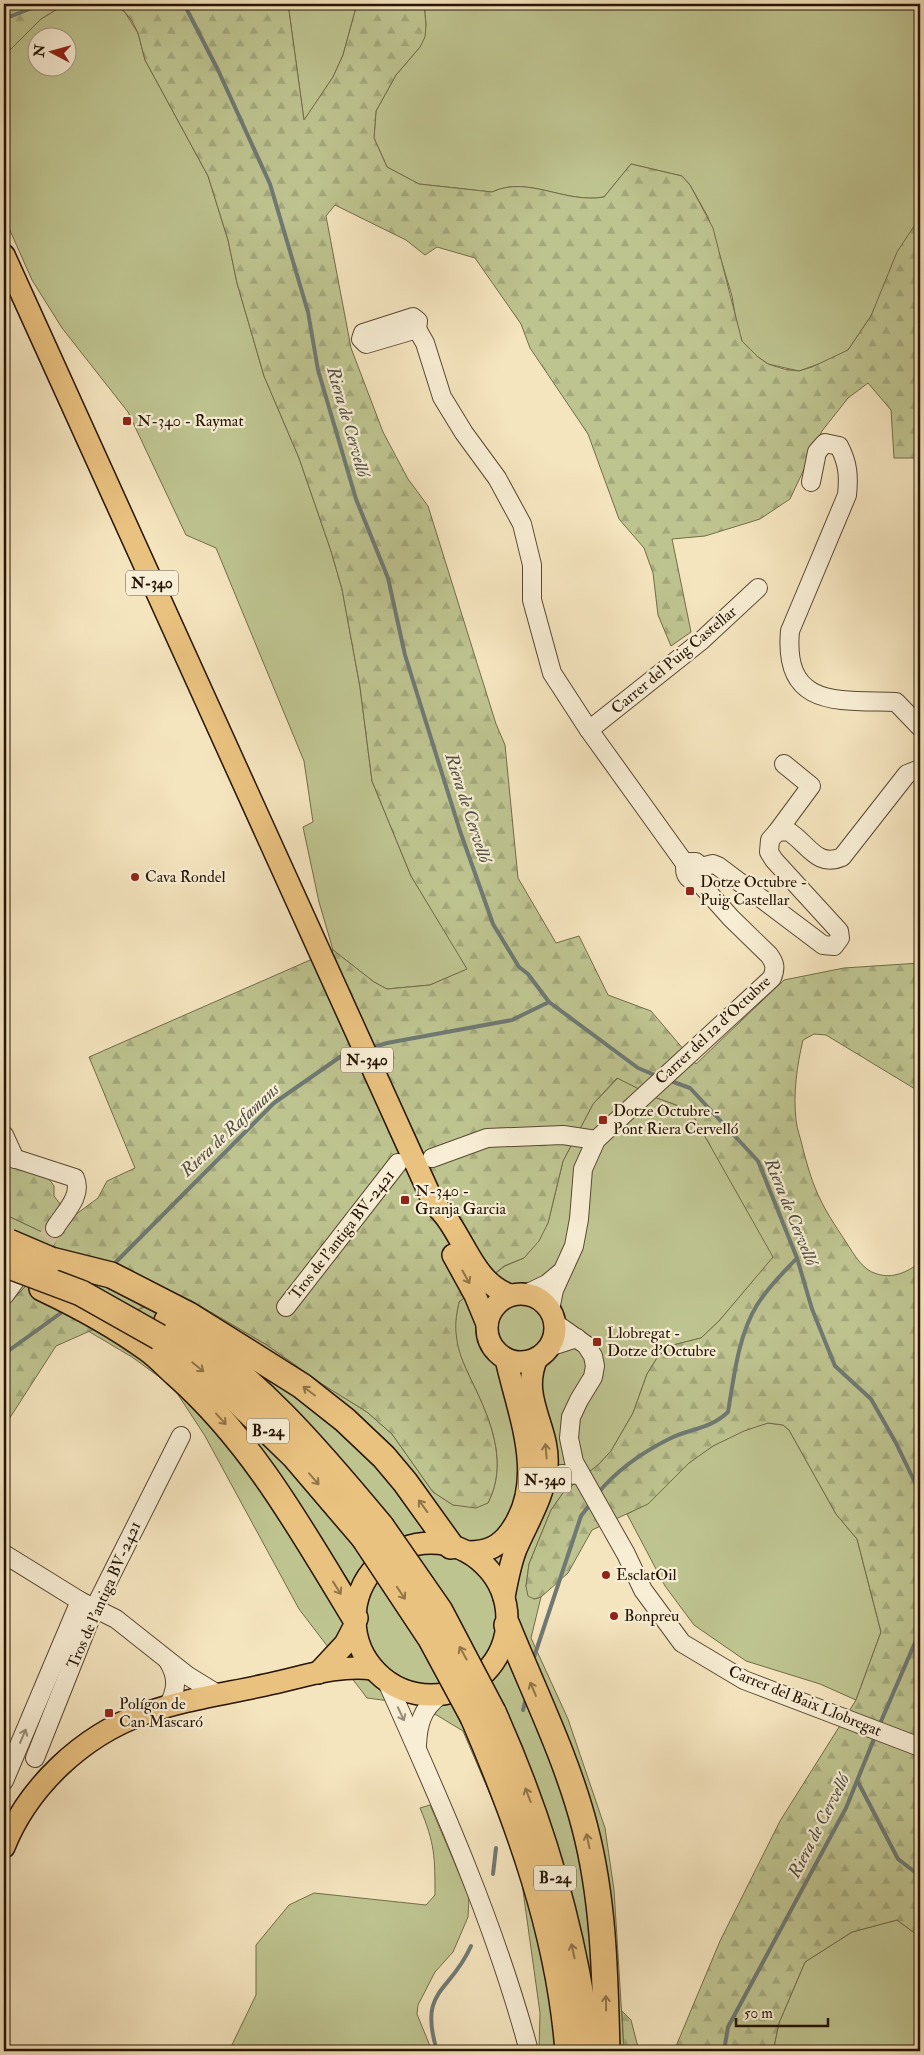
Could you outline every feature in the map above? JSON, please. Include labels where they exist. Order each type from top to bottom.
[{"type":"highway","name":"B-24","points":[[10,1262],[51,1260],[107,1285],[168,1332],[246,1379],[311,1442],[373,1532],[440,1611],[483,1715],[509,1805],[532,1870],[556,1969],[568,2051]]},
{"type":"highway","name":"B-24","points":[[10,1262],[168,1332]]},
{"type":"highway","points":[[168,1332],[302,1386],[345,1420],[384,1457],[460,1549]]},
{"type":"highway","points":[[168,1332],[200,1395],[243,1444],[283,1502],[355,1621]]},
{"type":"highway","points":[[507,1625],[569,1774],[586,1829],[602,1924],[607,2051]]},
{"type":"highway","name":"B-24","points":[[483,1715],[515,1762],[543,1835],[564,1910],[578,1974],[589,2051]]},
{"type":"main road","name":"N-340","points":[[4,255],[343,1006],[398,1137]]},
{"type":"main road","points":[[398,1137],[426,1157],[445,1198],[438,1213],[487,1282],[497,1290],[542,1301],[552,1316]]},
{"type":"main road","name":"N-340","points":[[355,1621],[364,1584],[373,1570],[386,1558],[395,1552],[417,1544],[434,1543],[460,1549],[487,1551],[502,1542],[514,1527],[525,1500],[530,1465],[528,1448],[506,1359],[492,1346],[487,1332],[487,1324],[438,1213]]},
{"type":"main road","points":[[487,1324],[492,1310],[518,1295]]},
{"type":"main road","name":"N-340","points":[[380,1675],[406,1692],[439,1696],[456,1692],[472,1684],[490,1668],[502,1648],[507,1625],[504,1597],[516,1549],[537,1506],[544,1484],[546,1449],[531,1398],[530,1380],[555,1331],[552,1316]]},
{"type":"main road","points":[[506,1359],[521,1362],[543,1353]]},
{"type":"main road","name":"N-340","points":[[460,1549],[488,1567],[504,1597]]},
{"type":"main road","points":[[318,1672],[346,1644],[355,1621]]},
{"type":"main road","points":[[355,1621],[359,1644],[380,1675]]},
{"type":"main road","points":[[4,1847],[21,1813],[49,1777],[66,1759],[118,1725],[142,1714],[168,1706],[318,1672],[353,1668],[380,1675]]},
{"type":"street","points":[[417,329],[425,343],[442,397],[464,433],[497,478],[522,524],[532,565],[532,600],[552,673],[589,730],[695,871],[713,864],[718,866],[824,945],[834,946],[840,938],[836,926],[769,852],[770,840],[811,786],[784,764]]},
{"type":"street","points":[[811,482],[817,452],[825,443],[839,446],[846,460],[849,476],[847,496],[790,631],[788,653],[797,680],[812,692],[832,700],[896,702],[920,727]]},
{"type":"street","name":"Carrer del Puig Castellar","points":[[589,730],[701,641],[758,588]]},
{"type":"street","points":[[777,832],[788,831],[820,859],[836,860],[848,852],[906,774],[920,769]]},
{"type":"street","name":"Carrer del 12 d'Octubre","points":[[552,1316],[554,1290],[577,1232],[583,1168],[596,1140],[772,978],[775,967],[769,954],[731,918],[695,871]]},
{"type":"street","points":[[4,1135],[9,1157],[75,1178],[78,1186],[76,1196],[55,1228]]},
{"type":"street","points":[[432,1158],[487,1138],[562,1135],[596,1140]]},
{"type":"street","name":"Tros de l'antiga BV-2421","points":[[286,1308],[398,1137]]},
{"type":"street","points":[[4,1296],[10,1262]]},
{"type":"street","points":[[518,1295],[547,1284],[562,1271]]},
{"type":"street","name":"Carrer del Baix Llobregat","points":[[552,1316],[586,1344],[594,1356],[593,1377],[578,1400],[570,1424],[568,1438],[584,1479],[643,1590],[682,1643],[744,1680],[920,1747]]},
{"type":"street","points":[[543,1353],[577,1338]]},
{"type":"street","name":"Tros de l'antiga BV-2421","points":[[34,1758],[87,1604],[181,1436]]},
{"type":"street","points":[[544,1484],[562,1474],[584,1479]]},
{"type":"street","points":[[4,1555],[116,1619],[188,1676],[219,1695]]},
{"type":"street","points":[[4,1781],[87,1604]]},
{"type":"street","points":[[164,1656],[175,1673],[176,1685],[174,1695],[168,1706]]},
{"type":"street","points":[[380,1675],[416,1745],[486,1917],[508,1979],[529,2051]]},
{"type":"street","points":[[416,1745],[423,1713],[429,1704],[439,1696]]},
{"type":"green space","points":[[4,4],[65,4],[41,19],[32,28],[28,28],[28,32],[4,56]]},
{"type":"green space","points":[[65,4],[112,4],[124,11],[138,33],[145,60],[208,176],[228,240],[237,283],[264,376],[299,458],[342,589],[360,687],[372,781],[411,876],[468,969],[430,985],[387,989],[374,982],[333,950],[319,902],[303,827],[313,822],[304,761],[216,548],[186,535],[128,412],[62,328],[32,280],[4,217],[4,56],[28,32],[28,78],[78,78],[78,28],[32,28],[41,19]]},
{"type":"green space","points":[[112,4],[285,4],[289,11],[304,120],[333,77],[343,55],[357,4],[424,4],[425,37],[420,47],[396,75],[376,111],[374,138],[387,167],[419,184],[492,192],[506,188],[533,188],[589,198],[604,197],[631,164],[682,176],[690,185],[713,228],[742,341],[768,364],[784,369],[799,371],[848,350],[871,316],[897,252],[920,217],[920,458],[894,458],[891,410],[868,383],[848,398],[822,431],[790,499],[760,519],[705,536],[672,539],[691,632],[671,646],[658,615],[653,573],[644,548],[619,519],[588,434],[530,348],[521,324],[475,258],[437,247],[425,255],[406,240],[335,205],[326,216],[351,348],[383,432],[408,479],[428,506],[496,724],[505,745],[518,878],[556,943],[579,936],[608,995],[651,1011],[696,1064],[784,980],[844,968],[920,963],[920,1092],[826,1035],[814,1034],[803,1040],[797,1069],[795,1100],[797,1127],[815,1188],[852,1252],[867,1269],[877,1274],[889,1276],[905,1272],[920,1263],[920,1310],[917,1332],[920,1359],[920,1937],[897,1920],[852,1932],[805,1962],[779,2023],[773,2051],[674,2051],[720,1941],[780,1821],[856,1700],[881,1632],[857,1539],[836,1514],[789,1430],[783,1425],[768,1423],[744,1431],[713,1446],[689,1463],[648,1504],[592,1530],[568,1573],[541,1597],[534,1599],[528,1596],[526,1586],[529,1564],[551,1510],[563,1493],[599,1464],[611,1451],[633,1413],[647,1374],[657,1358],[669,1346],[701,1338],[719,1321],[773,1257],[690,1110],[657,1098],[617,1078],[593,1104],[563,1161],[548,1223],[539,1241],[524,1258],[504,1266],[459,1302],[456,1324],[458,1347],[488,1418],[496,1446],[497,1475],[488,1503],[476,1508],[453,1505],[433,1492],[392,1434],[367,1412],[322,1384],[267,1345],[190,1300],[151,1304],[56,1346],[4,1427],[4,1309],[42,1269],[57,1239],[4,1214],[4,1166],[39,1172],[49,1179],[54,1186],[54,1196],[71,1218],[98,1198],[107,1181],[135,1168],[89,1057],[333,950],[374,982],[387,989],[430,985],[467,969],[411,876],[372,781],[360,687],[342,589],[299,458],[264,376],[237,283],[228,240],[208,176],[145,60],[138,33],[132,21],[124,11]]},
{"type":"green space","points":[[285,4],[357,4],[343,55],[333,77],[304,121],[289,11]]},
{"type":"green space","points":[[424,4],[920,4],[920,217],[888,278],[871,316],[848,350],[838,357],[799,371],[768,364],[748,350],[742,341],[737,326],[732,296],[708,217],[690,185],[682,176],[631,164],[604,197],[589,198],[533,188],[506,188],[492,192],[419,184],[387,167],[374,138],[376,111],[396,75],[420,47],[426,25]]},
{"type":"green space","points":[[618,1078],[657,1098],[690,1110],[774,1257],[719,1321],[701,1338],[669,1346],[657,1358],[647,1374],[633,1413],[611,1451],[599,1464],[563,1493],[551,1510],[529,1564],[526,1586],[534,1599],[541,1597],[531,1638],[568,1719],[605,1828],[614,1890],[624,2051],[539,2051],[540,2013],[519,1862],[463,1731],[420,1705],[367,1698],[299,1609],[205,1436],[173,1387],[132,1357],[88,1331],[151,1304],[190,1300],[267,1345],[322,1384],[367,1412],[392,1434],[433,1492],[453,1505],[488,1503],[497,1475],[496,1446],[488,1418],[463,1362],[456,1340],[455,1328],[459,1302],[505,1266],[524,1258],[531,1249],[548,1223],[563,1161],[593,1104]]},
{"type":"green space","points":[[4,1214],[57,1239],[42,1269],[4,1309]]},
{"type":"green space","points":[[768,1423],[783,1425],[789,1430],[836,1514],[857,1539],[881,1632],[856,1700],[820,1684],[746,1661],[694,1625],[665,1586],[627,1514],[654,1497],[689,1463],[706,1450],[726,1438]]},
{"type":"green space","points":[[430,1805],[469,1897],[468,1917],[453,1952],[435,1972],[418,2005],[417,2014],[432,2051],[229,2051],[256,1995],[256,1945],[289,1905],[314,1893],[426,1905],[435,1895],[433,1851],[429,1831],[420,1808]]},
{"type":"green space","points":[[897,1920],[920,1937],[920,2051],[773,2051],[779,2023],[805,1962],[852,1932]]},
{"type":"green space","points":[[622,2011],[631,2020],[639,2051],[624,2051]]},
{"type":"waterway","points":[[4,19],[42,4]]},
{"type":"waterway","name":"Riera de Cervelló","points":[[184,4],[218,70],[270,184],[308,312],[318,370],[356,499],[388,578],[405,655],[460,831],[493,924],[519,967],[528,974],[549,1002],[638,1068],[657,1076]]},
{"type":"waterway","name":"Riera de Rafamans","points":[[371,1048],[387,1043],[512,1020],[549,1002]]},
{"type":"waterway","name":"Riera de Rafamans","points":[[112,1266],[274,1103],[340,1057],[357,1052]]},
{"type":"waterway","name":"Riera de Cervelló","points":[[668,1080],[690,1088],[758,1161],[797,1258],[812,1309],[835,1366],[871,1399],[896,1443],[920,1493]]},
{"type":"waterway","points":[[598,1493],[630,1462],[649,1450],[677,1435],[707,1426],[728,1412],[745,1330],[757,1305],[766,1292],[797,1258]]},
{"type":"waterway","name":"Riera de Rafamans","points":[[4,1354],[65,1310]]},
{"type":"waterway","points":[[534,1657],[581,1516],[591,1503]]},
{"type":"waterway","name":"Riera de Cervelló","points":[[879,1726],[917,1638],[920,1606]]},
{"type":"waterway","points":[[523,1710],[526,1698]]},
{"type":"waterway","name":"Riera de Cervelló","points":[[724,2051],[728,2027],[846,1808],[876,1734]]},
{"type":"waterway","points":[[858,1782],[898,1859],[920,1876]]},
{"type":"waterway","points":[[493,1874],[496,1848]]},
{"type":"waterway","points":[[437,2051],[431,2015],[434,2003],[439,1993],[463,1962],[471,1946]]},
{"type":"tunnel","points":[[30,1261],[55,1228]]},
{"type":"place","name":"N-340 - Raymat","points":[[127,421]]},
{"type":"place","name":"Cava Rondel","points":[[135,877]]},
{"type":"place","name":"Dotze Octubre - Puig Castellar","points":[[690,891]]},
{"type":"place","name":"Dotze Octubre - Pont Riera Cervelló","points":[[603,1120]]},
{"type":"place","name":"N-340 - Granja Garcia","points":[[405,1200]]},
{"type":"place","name":"Llobregat - Dotze d'Octubre","points":[[597,1342]]},
{"type":"place","name":"EsclatOil","points":[[606,1575]]},
{"type":"place","name":"Bonpreu","points":[[614,1616]]},
{"type":"place","name":"Polígon de Can Mascaró","points":[[109,1713]]}]
